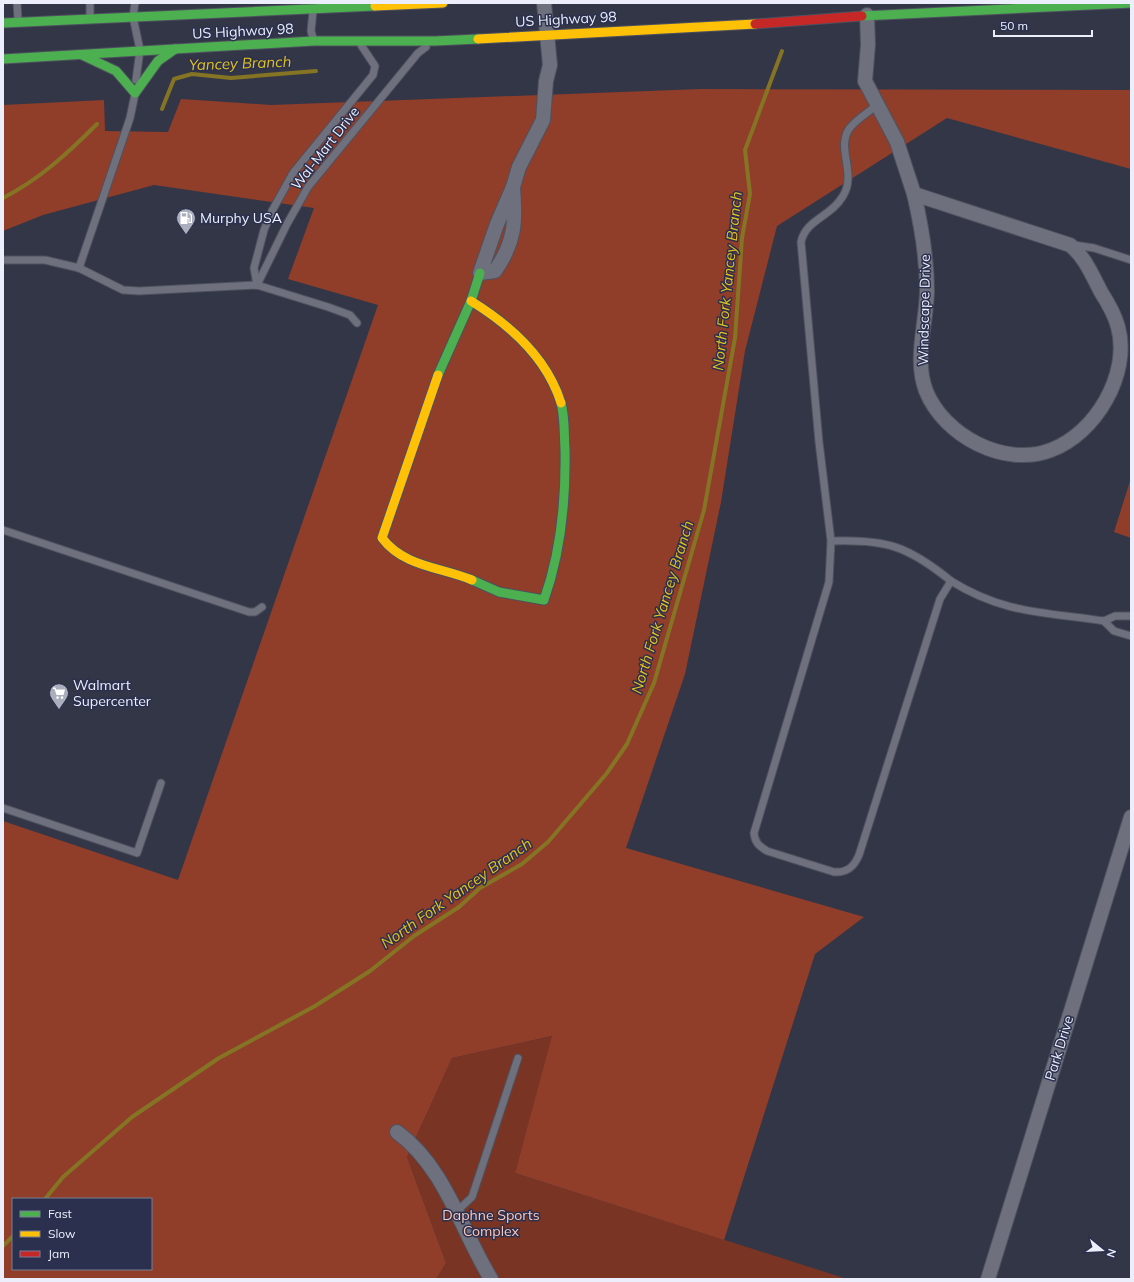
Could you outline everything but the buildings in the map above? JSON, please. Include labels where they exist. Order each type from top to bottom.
[{"type":"main road","name":"US Highway 98","points":[[3,23],[313,6],[443,3]]},
{"type":"main road","name":"US Highway 98","points":[[3,59],[314,41],[435,40],[785,22],[938,7],[1131,3]]},
{"type":"main road","points":[[81,54],[116,71],[135,93],[158,61],[175,49]]},
{"type":"main road","points":[[471,301],[489,312],[511,330],[532,352],[555,385],[564,414],[565,467],[563,513],[554,572],[544,600],[503,593],[467,578],[413,561],[392,551],[382,538],[432,389],[471,301],[480,273]]},
{"type":"street","points":[[480,273],[495,271],[506,255],[512,238],[515,215],[513,187],[519,167],[543,120],[546,81],[550,65],[544,3]]},
{"type":"street","name":"Windscape Drive","points":[[868,14],[868,45],[865,81],[897,142],[914,194],[924,238],[927,267],[927,295],[922,337],[922,357],[923,378],[926,392],[941,417],[951,428],[964,437],[992,450],[1021,456],[1050,451],[1062,445],[1085,428],[1094,418],[1109,395],[1120,356],[1118,328],[1108,304],[1081,254],[1070,245],[914,194]]},
{"type":"street","name":"Park Drive","points":[[988,1279],[1131,817]]},
{"type":"street","points":[[397,1132],[412,1143],[443,1186],[490,1279]]},
{"type":"lane","points":[[17,3],[18,22]]},
{"type":"lane","points":[[89,19],[90,3]]},
{"type":"lane","points":[[79,268],[130,118],[135,93],[140,50],[133,17],[134,3]]},
{"type":"lane","points":[[313,6],[311,31],[314,41]]},
{"type":"lane","name":"Wal-Mart Drive","points":[[257,285],[254,268],[264,230],[272,211],[293,173],[373,75],[375,66],[369,54],[357,40]]},
{"type":"lane","name":"Wal-Mart Drive","points":[[257,285],[287,224],[308,188],[418,53],[435,40]]},
{"type":"lane","points":[[877,105],[850,128],[844,140],[849,173],[848,184],[842,198],[829,212],[807,227],[803,233],[801,242],[819,434],[831,541],[829,582],[754,833],[754,840],[759,846],[777,854],[834,872],[849,870],[855,864],[940,599],[951,581]]},
{"type":"lane","points":[[1070,245],[1094,248],[1131,260]]},
{"type":"lane","points":[[3,260],[45,260],[79,268],[123,290],[139,291],[257,285],[350,315],[357,324]]},
{"type":"lane","points":[[3,530],[249,612],[255,612],[262,607]]},
{"type":"lane","points":[[831,541],[871,540],[897,546],[928,563],[951,581],[983,599],[1014,609],[1104,621],[1115,616],[1131,616]]},
{"type":"lane","points":[[1104,621],[1114,631],[1131,636]]},
{"type":"lane","points":[[3,808],[137,853],[161,783]]},
{"type":"lane","points":[[456,1212],[472,1197],[518,1058]]},
{"type":"green space","name":"Daphne Sports Complex","points":[[553,1036],[515,1173],[847,1279],[436,1279],[446,1263],[407,1157],[452,1058]]},
{"type":"shaded area","points":[[701,89],[1131,90],[1131,169],[947,118],[777,226],[745,351],[721,502],[685,674],[626,848],[864,917],[815,954],[724,1240],[515,1173],[552,1036],[452,1058],[407,1157],[446,1263],[436,1279],[3,1279],[3,821],[178,880],[378,305],[288,279],[314,208],[154,185],[43,215],[3,231],[3,105],[104,100],[105,131],[168,132],[181,99],[271,105]]},
{"type":"shaded area","points":[[1131,478],[1131,538],[1114,532]]},
{"type":"waterway","name":"North Fork Yancey Branch","points":[[46,1198],[63,1177],[132,1117],[219,1058],[315,1006],[370,971],[414,936],[459,907],[480,888],[522,864],[548,842],[607,773],[627,744],[654,683],[704,510],[735,338],[742,238],[750,194],[745,150],[782,51]]},
{"type":"waterway","name":"Yancey Branch","points":[[162,109],[174,79],[192,74],[231,78],[316,71]]},
{"type":"waterway","name":"Yancey Branch","points":[[3,198],[16,191],[53,165],[97,124]]},
{"type":"waterway","name":"North Fork Yancey Branch","points":[[3,1246],[12,1237]]},
{"type":"traffic: fast","points":[[862,16],[1131,3]]},
{"type":"traffic: fast","points":[[3,23],[375,6]]},
{"type":"traffic: fast","points":[[3,59],[314,41],[435,41],[478,39]]},
{"type":"traffic: fast","points":[[82,55],[116,71],[135,93],[158,61],[175,49]]},
{"type":"traffic: fast","points":[[438,375],[471,301],[480,273]]},
{"type":"traffic: fast","points":[[472,580],[499,592],[544,600],[555,563],[565,487],[564,420],[561,403]]},
{"type":"traffic: slow","points":[[375,6],[443,3]]},
{"type":"traffic: slow","points":[[478,39],[755,24]]},
{"type":"traffic: slow","points":[[471,301],[513,332],[537,357],[547,371],[561,403]]},
{"type":"traffic: slow","points":[[438,375],[382,538],[391,548],[412,561],[472,580]]},
{"type":"traffic: jam","points":[[755,24],[862,16]]},
{"type":"place","name":"Murphy USA","points":[[186,235]]},
{"type":"place","name":"Walmart Supercenter","points":[[59,710]]}]
